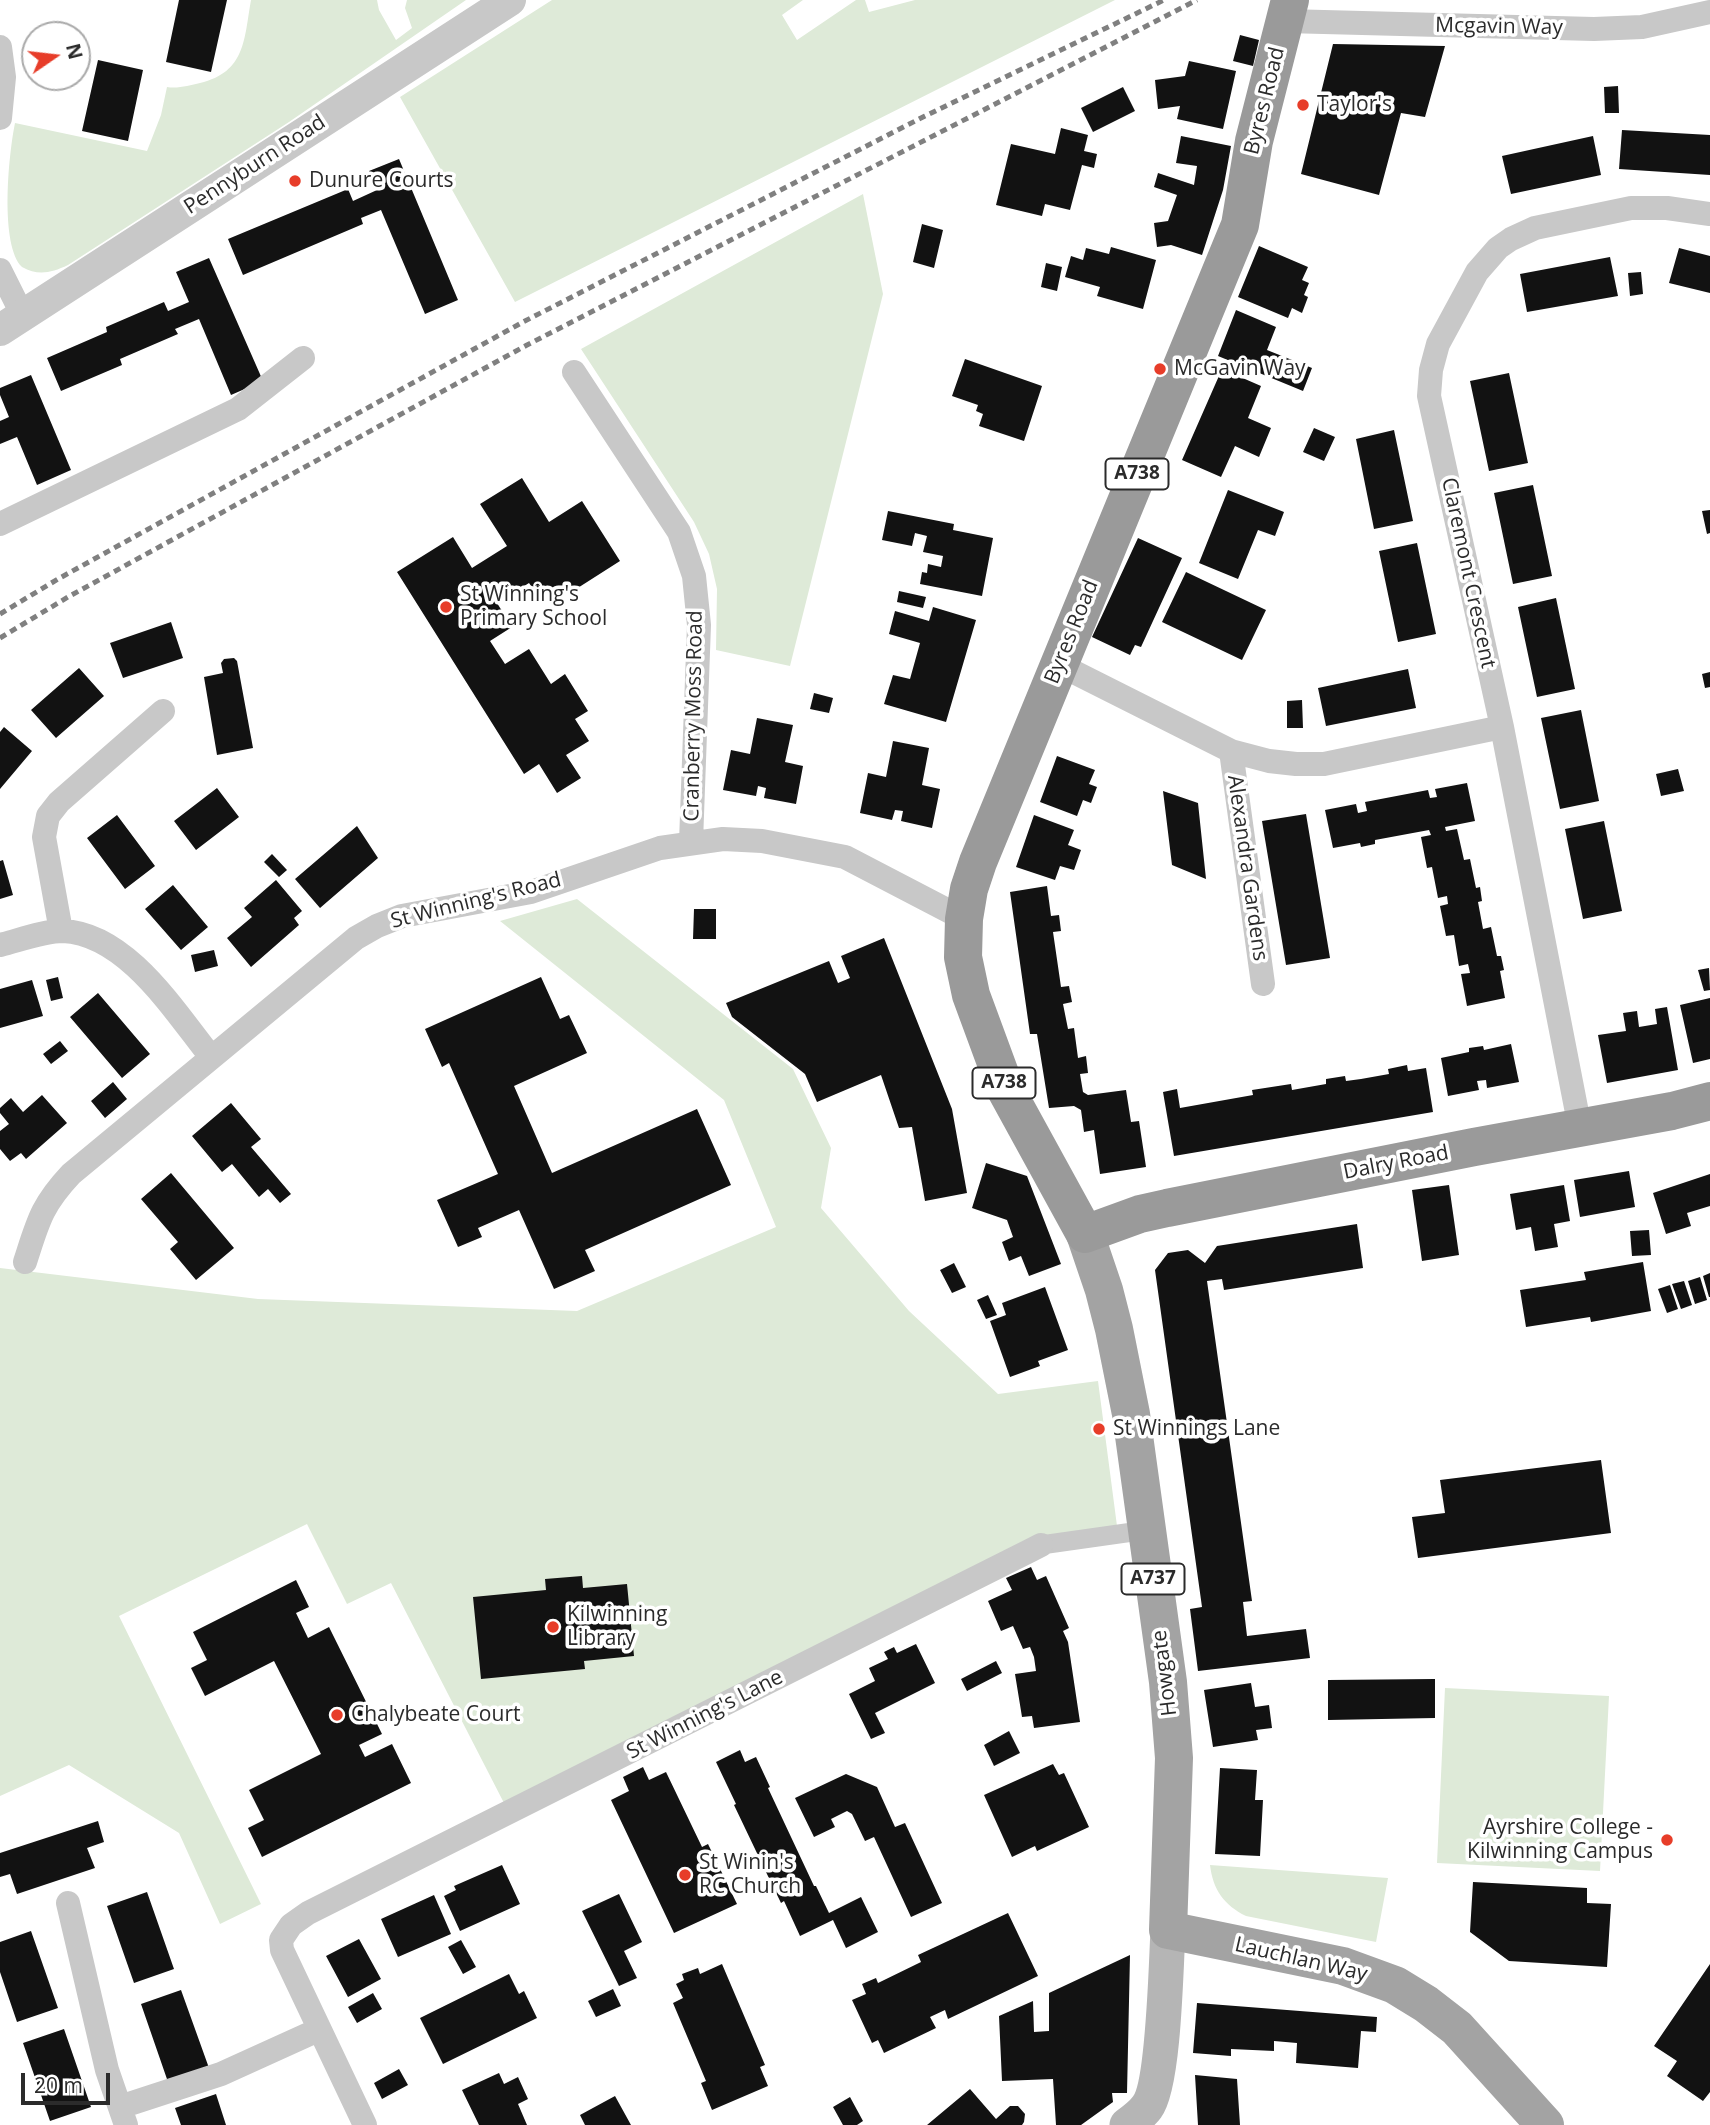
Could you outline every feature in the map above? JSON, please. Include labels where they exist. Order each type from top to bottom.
[{"type":"highway","name":"Byres Road","points":[[1085,1234],[1006,1090],[971,995],[963,957],[964,919],[969,889],[978,862],[1240,225],[1254,141],[1287,11]]},
{"type":"highway","name":"Dalry Road","points":[[1085,1234],[1140,1214],[1167,1208],[1672,1111],[1710,1101]]},
{"type":"main road","name":"Howgate","points":[[1085,1234],[1114,1329],[1131,1414],[1168,1682],[1174,1758],[1168,1930],[1158,2070],[1153,2096],[1137,2122]]},
{"type":"main road","name":"Lauchlan Way","points":[[1168,1930],[1343,1966],[1395,1984],[1457,2028],[1545,2125]]},
{"type":"street","name":"Pennyburn Road","points":[[12,323],[510,0]]},
{"type":"street","name":"Mcgavin Way","points":[[1287,11],[1594,29],[1642,27],[1710,12]]},
{"type":"street","points":[[0,47],[4,88],[0,118]]},
{"type":"street","name":"Claremont Crescent","points":[[1580,1128],[1502,727],[1429,396],[1431,370],[1438,344],[1477,272],[1498,248],[1535,228],[1631,208],[1667,208],[1710,214]]},
{"type":"street","points":[[0,270],[12,323]]},
{"type":"street","points":[[0,524],[238,409],[303,358]]},
{"type":"street","name":"Cranberry Moss Road","points":[[574,372],[679,532],[694,576],[699,625],[691,842]]},
{"type":"street","points":[[1058,664],[1231,751],[1269,761],[1324,764],[1502,727]]},
{"type":"street","points":[[61,931],[44,837],[48,816],[59,802],[163,711]]},
{"type":"street","name":"Alexandra Gardens","points":[[1231,751],[1264,984]]},
{"type":"street","name":"St Winning's Road","points":[[25,1262],[42,1211],[71,1174],[356,938],[402,916],[531,892],[660,848],[723,839],[762,841],[845,857],[964,919]]},
{"type":"street","points":[[0,945],[61,931],[86,934],[111,947],[134,963],[211,1057]]},
{"type":"street","name":"St Winning's Lane","points":[[318,2030],[286,1959],[281,1940],[291,1925],[308,1913],[1041,1545],[1147,1531]]},
{"type":"street","points":[[68,1903],[107,2070],[123,2116],[318,2030],[365,2125]]},
{"type":"green space","points":[[251,0],[377,0],[379,10],[396,40],[412,28],[405,8],[407,0],[466,0],[289,122],[68,265],[45,272],[34,272],[22,267],[15,256],[8,221],[8,178],[15,123],[147,151],[161,115],[167,87],[175,88],[215,78],[235,62],[244,40]]},
{"type":"green space","points":[[552,0],[803,0],[782,15],[797,40],[856,0],[865,0],[869,12],[915,0],[1115,0],[515,302],[400,97]]},
{"type":"green space","points":[[863,194],[883,294],[790,666],[716,650],[717,589],[709,554],[694,522],[581,349]]},
{"type":"green space","points":[[577,899],[793,1069],[831,1148],[821,1208],[909,1311],[998,1394],[1098,1381],[1117,1526],[1030,1539],[504,1803],[391,1583],[347,1604],[307,1524],[119,1616],[261,1904],[220,1924],[179,1833],[69,1765],[0,1796],[0,1268],[258,1299],[577,1311],[776,1227],[724,1100],[500,921]]},
{"type":"green space","points":[[1445,1688],[1609,1696],[1600,1871],[1437,1863]]},
{"type":"green space","points":[[1210,1865],[1388,1878],[1376,1942],[1246,1916],[1221,1896]]},
{"type":"building","points":[[179,0],[227,0],[211,72],[166,62]]},
{"type":"building","points":[[1240,35],[1259,40],[1253,66],[1233,61]]},
{"type":"building","points":[[1333,44],[1445,46],[1425,117],[1401,113],[1379,195],[1301,174]]},
{"type":"building","points":[[98,60],[143,70],[128,141],[82,131]]},
{"type":"building","points":[[1189,61],[1236,71],[1223,129],[1177,119],[1180,106],[1158,109],[1155,80],[1185,76]]},
{"type":"building","points":[[1618,86],[1619,113],[1605,113],[1604,87]]},
{"type":"building","points":[[1123,87],[1135,111],[1093,132],[1081,108]]},
{"type":"building","points":[[1061,128],[1088,135],[1084,151],[1097,154],[1094,168],[1082,165],[1070,210],[1045,204],[1042,216],[996,205],[1011,144],[1055,154]]},
{"type":"building","points":[[1622,130],[1710,135],[1710,175],[1619,169]]},
{"type":"building","points":[[1181,136],[1231,146],[1223,190],[1202,255],[1171,245],[1157,247],[1154,223],[1168,221],[1177,195],[1154,187],[1158,173],[1194,185],[1197,166],[1176,163]]},
{"type":"building","points":[[1593,136],[1601,175],[1511,194],[1502,156]]},
{"type":"building","points":[[399,159],[458,300],[425,314],[381,210],[361,218],[363,224],[243,275],[228,239],[348,189],[353,201],[377,190],[369,171]]},
{"type":"building","points":[[922,224],[943,230],[934,268],[913,262]]},
{"type":"building","points":[[1259,246],[1308,267],[1302,280],[1309,283],[1304,295],[1308,297],[1302,313],[1292,308],[1288,318],[1238,297]]},
{"type":"building","points":[[1111,247],[1156,260],[1143,309],[1097,296],[1100,287],[1065,277],[1071,256],[1083,260],[1086,248],[1109,254]]},
{"type":"building","points":[[1679,248],[1710,256],[1710,293],[1669,283]]},
{"type":"building","points":[[1610,257],[1618,296],[1527,312],[1520,274]]},
{"type":"building","points":[[209,258],[263,381],[231,395],[199,319],[175,329],[178,334],[120,359],[122,365],[61,391],[47,358],[107,332],[106,327],[164,302],[168,311],[189,302],[176,272]]},
{"type":"building","points":[[1046,263],[1062,267],[1057,291],[1041,287]]},
{"type":"building","points":[[1641,272],[1643,294],[1630,296],[1628,273]]},
{"type":"building","points":[[1236,310],[1276,327],[1267,350],[1312,368],[1303,391],[1218,356]]},
{"type":"building","points":[[965,359],[1042,386],[1024,441],[979,426],[983,414],[976,411],[978,405],[952,396]]},
{"type":"building","points":[[1222,369],[1261,386],[1248,418],[1271,428],[1259,457],[1235,446],[1221,477],[1182,460]]},
{"type":"building","points":[[1509,373],[1528,463],[1489,471],[1470,381]]},
{"type":"building","points":[[31,375],[71,470],[37,485],[17,437],[0,444],[0,421],[9,417],[0,388]]},
{"type":"building","points":[[1314,428],[1335,437],[1324,461],[1303,452]]},
{"type":"building","points":[[1394,430],[1413,521],[1374,529],[1356,439]]},
{"type":"building","points":[[522,478],[549,522],[582,501],[620,561],[573,591],[568,583],[541,600],[529,583],[497,603],[512,627],[490,641],[505,664],[529,649],[551,684],[565,674],[588,711],[575,719],[589,741],[566,755],[581,778],[557,793],[539,764],[524,774],[397,572],[453,537],[472,568],[507,546],[480,504]]},
{"type":"building","points":[[1533,485],[1552,576],[1513,584],[1494,493]]},
{"type":"building","points":[[1228,490],[1284,512],[1275,536],[1258,530],[1238,579],[1199,563]]},
{"type":"building","points":[[1710,510],[1710,533],[1707,534],[1702,511]]},
{"type":"building","points":[[888,511],[954,524],[953,530],[993,538],[982,596],[920,584],[922,572],[927,573],[928,564],[941,567],[943,556],[923,552],[927,536],[915,533],[912,546],[882,540]]},
{"type":"building","points":[[1138,538],[1182,558],[1141,647],[1135,645],[1130,655],[1092,637]]},
{"type":"building","points":[[1417,543],[1436,634],[1398,642],[1379,551]]},
{"type":"building","points":[[1186,572],[1266,610],[1242,660],[1162,622]]},
{"type":"building","points":[[899,591],[926,597],[923,608],[897,602]]},
{"type":"building","points":[[1556,598],[1575,689],[1537,697],[1518,607]]},
{"type":"building","points":[[933,607],[976,620],[946,722],[884,704],[893,675],[910,679],[920,643],[889,634],[895,611],[929,621]]},
{"type":"building","points":[[171,622],[183,658],[123,678],[110,643]]},
{"type":"building","points":[[234,658],[237,661],[253,748],[217,755],[204,677],[223,673],[221,663],[224,659]]},
{"type":"building","points":[[79,668],[104,696],[56,738],[31,710]]},
{"type":"building","points":[[1408,669],[1416,708],[1326,726],[1318,688]]},
{"type":"building","points":[[1710,672],[1710,687],[1705,688],[1702,674]]},
{"type":"building","points":[[814,693],[833,698],[829,713],[810,709]]},
{"type":"building","points":[[1302,700],[1303,728],[1287,728],[1287,701]]},
{"type":"building","points":[[1581,710],[1599,801],[1560,809],[1541,718]]},
{"type":"building","points":[[757,718],[793,725],[785,762],[803,766],[796,804],[764,798],[766,788],[758,786],[756,796],[723,790],[731,750],[750,754]]},
{"type":"building","points":[[4,727],[32,751],[0,789],[0,732]]},
{"type":"building","points":[[893,741],[929,748],[922,785],[940,789],[932,828],[901,821],[903,811],[895,810],[892,820],[860,813],[868,773],[886,777]]},
{"type":"building","points":[[1057,756],[1095,770],[1089,784],[1097,787],[1091,803],[1083,800],[1077,816],[1040,802]]},
{"type":"building","points":[[1678,769],[1684,791],[1661,796],[1656,774]]},
{"type":"building","points":[[1467,783],[1475,821],[1445,827],[1446,831],[1457,829],[1464,860],[1470,859],[1476,888],[1480,887],[1482,901],[1478,902],[1483,929],[1491,927],[1497,956],[1501,956],[1504,970],[1500,971],[1505,998],[1467,1006],[1461,974],[1470,973],[1468,964],[1459,966],[1454,935],[1446,936],[1440,906],[1448,904],[1447,896],[1438,898],[1432,867],[1427,868],[1421,837],[1431,835],[1429,830],[1375,840],[1375,844],[1361,847],[1360,843],[1333,848],[1325,810],[1356,804],[1358,813],[1367,811],[1365,802],[1428,790],[1430,798],[1437,797],[1435,789]]},
{"type":"building","points":[[217,788],[239,817],[196,850],[174,821]]},
{"type":"building","points":[[1163,791],[1198,803],[1206,879],[1172,865]]},
{"type":"building","points":[[1306,814],[1330,958],[1286,965],[1262,821]]},
{"type":"building","points":[[117,815],[155,866],[125,889],[87,838]]},
{"type":"building","points":[[1034,815],[1074,830],[1068,845],[1081,850],[1074,870],[1060,866],[1055,880],[1016,867]]},
{"type":"building","points":[[1604,821],[1622,911],[1583,919],[1565,829]]},
{"type":"building","points":[[357,826],[378,858],[320,908],[295,879]]},
{"type":"building","points":[[272,854],[287,870],[279,877],[264,862]]},
{"type":"building","points":[[3,860],[13,895],[0,899],[0,861]]},
{"type":"building","points":[[276,880],[302,911],[294,918],[299,925],[251,967],[227,938],[252,917],[244,908]]},
{"type":"building","points":[[173,885],[208,927],[181,950],[145,909]]},
{"type":"building","points":[[1047,886],[1051,916],[1059,915],[1061,931],[1053,932],[1061,987],[1069,986],[1072,1002],[1063,1004],[1068,1029],[1074,1028],[1078,1058],[1086,1056],[1088,1073],[1080,1074],[1083,1092],[1088,1095],[1126,1090],[1131,1122],[1139,1121],[1146,1167],[1100,1174],[1094,1130],[1084,1132],[1081,1110],[1074,1106],[1049,1108],[1037,1034],[1030,1034],[1010,892]]},
{"type":"building","points":[[694,909],[716,909],[716,939],[693,939]]},
{"type":"building","points":[[884,938],[952,1109],[967,1193],[925,1201],[912,1127],[899,1128],[881,1075],[817,1102],[805,1074],[732,1017],[726,1003],[829,961],[838,983],[850,978],[841,956]]},
{"type":"building","points":[[214,950],[218,966],[195,972],[191,955]]},
{"type":"building","points":[[1709,968],[1710,990],[1704,991],[1698,970]]},
{"type":"building","points":[[58,977],[63,998],[51,1001],[46,980]]},
{"type":"building","points":[[541,977],[560,1019],[569,1015],[587,1053],[514,1086],[552,1173],[697,1109],[731,1185],[585,1250],[595,1271],[554,1289],[519,1210],[478,1228],[482,1237],[458,1247],[437,1200],[498,1174],[449,1063],[442,1067],[425,1029]]},
{"type":"building","points":[[32,980],[43,1016],[0,1028],[0,989]]},
{"type":"building","points":[[98,993],[150,1054],[122,1078],[70,1017]]},
{"type":"building","points":[[1710,998],[1710,1059],[1693,1063],[1680,1005]]},
{"type":"building","points":[[1667,1007],[1678,1070],[1607,1083],[1598,1035],[1626,1031],[1623,1013],[1637,1011],[1639,1027],[1657,1024],[1655,1009]]},
{"type":"building","points":[[60,1041],[68,1051],[51,1064],[43,1054]]},
{"type":"building","points":[[1511,1044],[1519,1082],[1487,1088],[1486,1080],[1477,1081],[1479,1090],[1448,1096],[1441,1058],[1469,1052],[1469,1048],[1483,1046],[1484,1050]]},
{"type":"building","points":[[1407,1065],[1408,1071],[1426,1068],[1433,1112],[1174,1156],[1163,1092],[1177,1089],[1180,1108],[1253,1095],[1252,1090],[1291,1084],[1292,1090],[1326,1084],[1326,1079],[1345,1076],[1346,1081],[1389,1074],[1388,1069]]},
{"type":"building","points":[[113,1082],[127,1099],[105,1118],[91,1101]]},
{"type":"building","points":[[42,1095],[67,1123],[26,1159],[21,1153],[10,1161],[0,1149],[0,1131],[9,1124],[0,1113],[0,1108],[11,1098],[23,1112]]},
{"type":"building","points":[[231,1103],[261,1139],[251,1147],[291,1194],[280,1203],[268,1189],[259,1197],[232,1164],[222,1172],[192,1136]]},
{"type":"building","points":[[986,1163],[1027,1176],[1061,1264],[1029,1276],[1021,1256],[1009,1261],[1002,1242],[1013,1237],[1007,1220],[972,1208]]},
{"type":"building","points":[[1629,1171],[1635,1207],[1580,1217],[1574,1180]]},
{"type":"building","points":[[171,1173],[234,1248],[196,1280],[170,1249],[178,1242],[141,1199]]},
{"type":"building","points":[[1710,1174],[1710,1206],[1687,1213],[1691,1226],[1666,1234],[1653,1193]]},
{"type":"building","points":[[1449,1185],[1459,1255],[1422,1261],[1412,1190]]},
{"type":"building","points":[[1564,1185],[1570,1221],[1554,1224],[1558,1247],[1535,1251],[1531,1227],[1516,1230],[1510,1194]]},
{"type":"building","points":[[1357,1224],[1363,1268],[1224,1290],[1222,1279],[1207,1281],[1252,1601],[1243,1602],[1247,1636],[1306,1629],[1310,1658],[1198,1671],[1190,1609],[1202,1607],[1155,1270],[1168,1253],[1188,1250],[1205,1263],[1217,1246]]},
{"type":"building","points":[[1649,1230],[1651,1255],[1632,1256],[1630,1231]]},
{"type":"building","points":[[1643,1262],[1651,1311],[1591,1322],[1590,1317],[1526,1327],[1520,1290],[1586,1280],[1584,1272]]},
{"type":"building","points":[[954,1263],[966,1287],[952,1293],[940,1270]]},
{"type":"building","points":[[1710,1273],[1710,1297],[1709,1297],[1703,1276]]},
{"type":"building","points":[[1700,1277],[1707,1300],[1695,1304],[1688,1281]]},
{"type":"building","points":[[1684,1281],[1692,1305],[1681,1309],[1672,1284]]},
{"type":"building","points":[[1670,1285],[1678,1309],[1667,1313],[1658,1289]]},
{"type":"building","points":[[1045,1287],[1068,1350],[1038,1361],[1040,1366],[1010,1377],[990,1321],[1006,1315],[1002,1303]]},
{"type":"building","points":[[988,1295],[997,1315],[986,1319],[977,1300]]},
{"type":"building","points":[[1601,1460],[1611,1533],[1418,1558],[1412,1517],[1445,1513],[1440,1480]]},
{"type":"building","points":[[1031,1567],[1037,1580],[1046,1576],[1069,1628],[1063,1631],[1068,1642],[1080,1722],[1034,1728],[1032,1716],[1022,1717],[1015,1674],[1036,1671],[1034,1657],[1030,1647],[1023,1649],[1013,1626],[1001,1631],[988,1601],[1012,1590],[1006,1578]]},
{"type":"building","name":"Kilwinning Library","points":[[582,1576],[583,1588],[627,1584],[634,1656],[584,1661],[585,1669],[481,1679],[473,1597],[546,1590],[545,1579]]},
{"type":"building","name":"Chalybeate Court","points":[[296,1580],[309,1607],[296,1613],[308,1638],[329,1627],[382,1734],[359,1745],[365,1757],[392,1744],[411,1783],[262,1857],[248,1828],[264,1820],[249,1790],[321,1754],[274,1661],[205,1696],[191,1668],[207,1660],[193,1632]]},
{"type":"building","points":[[916,1644],[935,1683],[875,1713],[885,1733],[871,1739],[849,1694],[875,1681],[869,1668],[888,1659],[884,1652],[894,1647],[897,1653]]},
{"type":"building","points":[[996,1661],[1002,1673],[967,1691],[961,1679]]},
{"type":"building","points":[[1435,1679],[1435,1718],[1328,1720],[1328,1680]]},
{"type":"building","points":[[1251,1683],[1255,1707],[1269,1705],[1272,1728],[1256,1730],[1258,1740],[1213,1747],[1204,1690]]},
{"type":"building","points":[[1009,1731],[1020,1753],[994,1766],[984,1745]]},
{"type":"building","points":[[740,1750],[745,1762],[756,1757],[770,1787],[768,1788],[829,1913],[861,1897],[878,1932],[846,1948],[833,1920],[800,1936],[784,1901],[781,1903],[766,1872],[716,1762]]},
{"type":"building","points":[[1053,1764],[1059,1775],[1064,1773],[1089,1827],[1037,1851],[1035,1846],[1012,1857],[984,1795]]},
{"type":"building","name":"St Winin's RC Church","points":[[643,1767],[649,1780],[666,1772],[702,1847],[708,1844],[737,1904],[674,1933],[611,1800],[629,1791],[623,1777]]},
{"type":"building","points":[[1220,1768],[1257,1770],[1255,1800],[1263,1800],[1260,1856],[1215,1854]]},
{"type":"building","points":[[846,1774],[877,1787],[895,1827],[905,1823],[942,1903],[911,1917],[874,1837],[865,1841],[852,1814],[847,1811],[831,1819],[835,1827],[814,1837],[795,1798]]},
{"type":"building","points":[[98,1821],[104,1842],[87,1848],[95,1868],[17,1894],[10,1874],[0,1877],[0,1853]]},
{"type":"building","points":[[502,1865],[520,1904],[460,1931],[444,1896],[456,1890],[454,1886]]},
{"type":"building","points":[[1473,1882],[1587,1888],[1587,1903],[1611,1904],[1607,1967],[1509,1961],[1470,1932]]},
{"type":"building","points":[[147,1892],[174,1969],[134,1983],[107,1906]]},
{"type":"building","points":[[619,1894],[642,1942],[624,1951],[637,1978],[619,1986],[582,1911]]},
{"type":"building","points":[[434,1895],[451,1934],[398,1957],[381,1919]]},
{"type":"building","points":[[1008,1913],[1038,1976],[948,2019],[945,2010],[930,2017],[936,2028],[884,2053],[878,2040],[872,2043],[852,2000],[866,1994],[862,1984],[876,1978],[878,1983],[921,1962],[918,1955]]},
{"type":"building","points":[[31,1931],[58,2008],[17,2022],[0,1972],[0,1942]]},
{"type":"building","points":[[359,1939],[381,1979],[348,1997],[326,1956]]},
{"type":"building","points":[[461,1940],[476,1967],[463,1974],[448,1947]]},
{"type":"building","points":[[1130,1955],[1127,2093],[1112,2093],[1113,2102],[1081,2125],[1056,2125],[1053,2079],[1002,2081],[999,2016],[1033,2001],[1034,2032],[1049,2031],[1049,1993]]},
{"type":"building","points":[[722,1964],[765,2065],[760,2067],[768,2086],[712,2110],[701,2083],[706,2081],[673,2003],[683,1998],[676,1984],[684,1980],[682,1974],[698,1968],[700,1974]]},
{"type":"building","points":[[1710,1964],[1710,2092],[1703,2101],[1667,2076],[1677,2061],[1654,2046]]},
{"type":"building","points":[[509,1974],[519,1994],[524,1991],[537,2018],[443,2064],[420,2018]]},
{"type":"building","points":[[613,1989],[621,2006],[596,2017],[588,2001]]},
{"type":"building","points":[[181,1990],[209,2068],[168,2082],[141,2004]]},
{"type":"building","points":[[373,1993],[382,2009],[357,2023],[348,2007]]},
{"type":"building","points":[[1197,2003],[1377,2017],[1376,2032],[1361,2031],[1358,2068],[1296,2063],[1297,2043],[1274,2041],[1274,2051],[1231,2049],[1231,2056],[1193,2053]]},
{"type":"building","points":[[64,2029],[91,2107],[50,2121],[23,2043]]},
{"type":"building","points":[[399,2069],[408,2085],[382,2099],[374,2083]]},
{"type":"building","points":[[499,2073],[504,2084],[518,2077],[528,2099],[518,2104],[527,2125],[479,2125],[462,2090]]},
{"type":"building","points":[[1195,2075],[1237,2079],[1240,2125],[1198,2125]]},
{"type":"building","points":[[970,2089],[996,2119],[1010,2106],[1018,2106],[1025,2114],[1024,2122],[1022,2125],[927,2125]]},
{"type":"building","points":[[216,2094],[226,2125],[181,2125],[175,2108]]},
{"type":"building","points":[[615,2096],[631,2125],[585,2125],[580,2115]]},
{"type":"building","points":[[850,2097],[863,2121],[857,2125],[843,2125],[833,2107]]},
{"type":"railway","points":[[0,614],[58,579],[523,322],[925,116],[1164,0]]},
{"type":"railway","points":[[0,638],[68,597],[527,345],[1197,0]]},
{"type":"place","name":"Taylor's","points":[[1303,105]]},
{"type":"place","name":"Dunure Courts","points":[[295,181]]},
{"type":"place","name":"McGavin Way","points":[[1160,369]]},
{"type":"place","name":"St Winning's Primary School","points":[[446,607]]},
{"type":"place","name":"St Winnings Lane","points":[[1099,1429]]},
{"type":"place","name":"Kilwinning Library","points":[[553,1627]]},
{"type":"place","name":"Chalybeate Court","points":[[337,1715]]},
{"type":"place","name":"Ayrshire College - Kilwinning Campus","points":[[1667,1840]]},
{"type":"place","name":"St Winin's RC Church","points":[[685,1875]]}]
